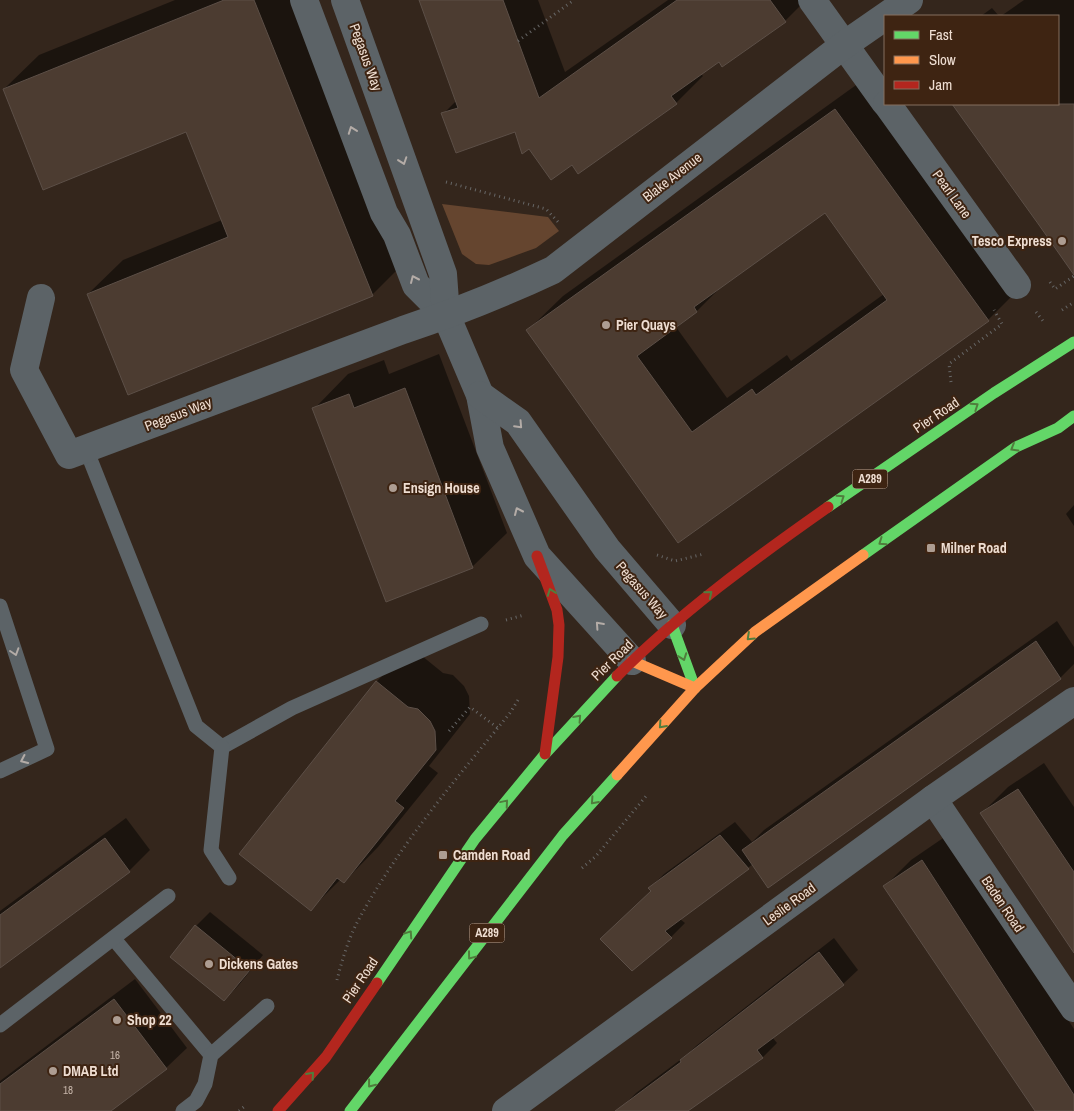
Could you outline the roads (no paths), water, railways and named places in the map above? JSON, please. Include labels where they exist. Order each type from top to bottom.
[{"type":"main road","name":"Pier Road","points":[[278,1111],[326,1057],[475,839],[545,754],[599,694],[632,662],[708,594],[779,541],[994,393],[1074,342]]},
{"type":"main road","name":"A289","points":[[354,1109],[563,835],[695,688],[755,632],[1016,446],[1058,428],[1074,416]]},
{"type":"main road","points":[[537,556],[557,610],[559,625],[558,657],[545,754]]},
{"type":"main road","name":"Pegasus Way","points":[[672,625],[695,688]]},
{"type":"main road","name":"Pegasus Way","points":[[632,662],[695,688]]},
{"type":"street","name":"Pegasus Way","points":[[304,0],[380,205],[397,235],[416,285],[446,315]]},
{"type":"street","name":"Pegasus Way","points":[[345,0],[443,274],[446,315],[480,395],[490,448],[537,556],[632,662]]},
{"type":"street","name":"Pearl Lane","points":[[812,0],[884,100]]},
{"type":"street","name":"Blake Avenue","points":[[887,15],[909,0]]},
{"type":"street","name":"Blake Avenue","points":[[446,315],[508,291],[553,270],[844,45],[884,17]]},
{"type":"street","name":"Pearl Lane","points":[[887,105],[1017,285]]},
{"type":"street","name":"Pegasus Way","points":[[41,298],[24,370],[69,455],[393,333],[446,315]]},
{"type":"street","name":"Pegasus Way","points":[[480,395],[518,422],[607,549],[672,625]]},
{"type":"street","name":"Leslie Road","points":[[506,1111],[933,800],[1074,701]]},
{"type":"street","name":"Baden Road","points":[[933,800],[1074,1008]]},
{"type":"lane","points":[[86,449],[196,726],[222,747]]},
{"type":"lane","points":[[0,606],[47,749],[0,771]]},
{"type":"lane","points":[[222,747],[292,708],[481,624]]},
{"type":"lane","points":[[222,747],[211,850],[229,878]]},
{"type":"lane","points":[[0,1025],[168,896]]},
{"type":"lane","points":[[114,938],[211,1055]]},
{"type":"lane","points":[[183,1111],[196,1101],[205,1084],[211,1055],[267,1006]]},
{"type":"place","name":"Tesco Express","points":[[1062,241]]},
{"type":"place","name":"Pier Quays","points":[[606,325]]},
{"type":"place","name":"Ensign House","points":[[393,488]]},
{"type":"place","name":"Milner Road","points":[[931,548]]},
{"type":"place","name":"Camden Road","points":[[443,855]]},
{"type":"place","name":"Dickens Gates","points":[[209,964]]},
{"type":"place","name":"Shop 22","points":[[117,1020]]},
{"type":"place","name":"DMAB Ltd","points":[[53,1071]]}]
